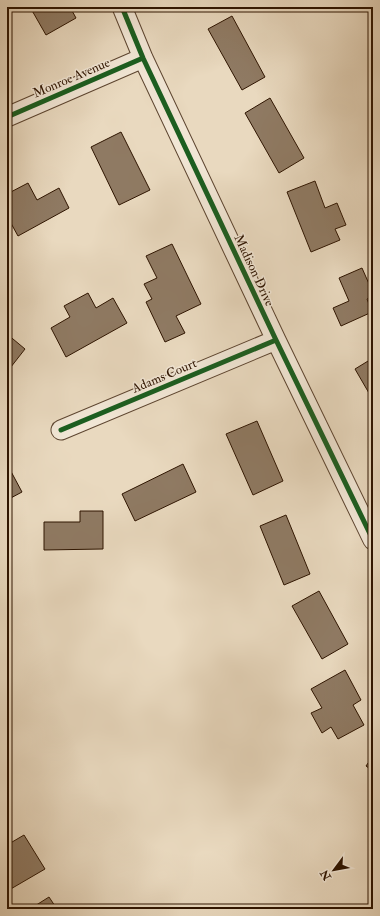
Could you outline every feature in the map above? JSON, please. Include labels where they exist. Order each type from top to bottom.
[{"type":"street","name":"Madison Drive","points":[[122,7],[143,58],[276,340],[373,540]]},
{"type":"street","name":"Monroe Avenue","points":[[7,117],[143,58]]},
{"type":"street","name":"Adams Court","points":[[61,430],[276,340]]},
{"type":"building","points":[[30,7],[70,7],[76,18],[46,35]]},
{"type":"building","points":[[232,16],[265,77],[242,90],[208,29]]},
{"type":"building","points":[[270,98],[304,158],[279,173],[245,113]]},
{"type":"building","points":[[121,132],[150,190],[119,205],[91,147]]},
{"type":"building","points":[[315,181],[325,208],[337,203],[346,225],[335,229],[340,240],[311,252],[287,192]]},
{"type":"building","points":[[28,183],[37,200],[59,188],[69,208],[18,236],[7,216],[7,194]]},
{"type":"building","points":[[172,244],[201,304],[176,316],[185,333],[165,342],[146,302],[152,299],[144,284],[157,278],[146,256]]},
{"type":"building","points":[[362,268],[373,293],[373,296],[367,299],[372,312],[341,326],[333,308],[349,301],[339,278]]},
{"type":"building","points":[[88,293],[96,308],[113,298],[127,323],[66,357],[51,328],[70,317],[64,306]]},
{"type":"building","points":[[7,334],[25,349],[7,372]]},
{"type":"building","points":[[373,358],[373,400],[355,369]]},
{"type":"building","points":[[257,421],[283,481],[253,495],[226,434]]},
{"type":"building","points":[[7,464],[22,492],[7,500]]},
{"type":"building","points":[[183,464],[196,492],[135,521],[122,494]]},
{"type":"building","points":[[80,511],[103,511],[103,549],[44,550],[44,522],[80,522]]},
{"type":"building","points":[[286,515],[310,574],[284,585],[260,526]]},
{"type":"building","points":[[319,591],[348,644],[322,659],[292,606]]},
{"type":"building","points":[[345,670],[361,700],[353,705],[364,725],[338,739],[331,727],[322,733],[311,713],[322,708],[311,689]]},
{"type":"building","points":[[373,756],[373,771],[366,766]]},
{"type":"building","points":[[24,835],[45,869],[9,890],[7,888],[7,845]]},
{"type":"building","points":[[49,897],[57,909],[30,909]]},
{"type":"cycle path","points":[[122,7],[143,58],[276,340],[373,540]]},
{"type":"cycle path","points":[[7,117],[143,58]]},
{"type":"cycle path","points":[[61,430],[276,340]]}]
